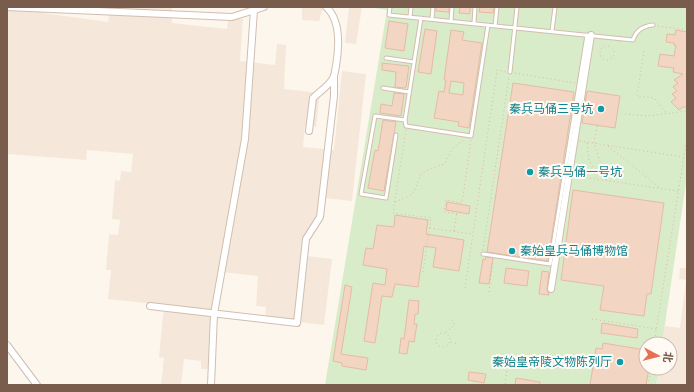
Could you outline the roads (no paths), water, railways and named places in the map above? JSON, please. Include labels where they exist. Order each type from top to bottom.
[{"type":"street","points":[[7,7],[232,17],[264,7]]},
{"type":"street","points":[[150,306],[297,323],[306,239],[320,217],[334,96],[334,78],[339,40],[330,11],[326,7]]},
{"type":"street","points":[[211,385],[214,314],[245,139],[254,10]]},
{"type":"street","points":[[551,289],[589,35]]},
{"type":"street","points":[[309,131],[313,98],[334,78]]},
{"type":"street","points":[[7,345],[37,385]]},
{"type":"lane","points":[[390,7],[389,15],[633,40],[635,34],[644,26],[653,25]]},
{"type":"lane","points":[[410,17],[411,7]]},
{"type":"lane","points":[[432,19],[433,7]]},
{"type":"lane","points":[[451,21],[452,7]]},
{"type":"lane","points":[[474,23],[475,7]]},
{"type":"lane","points":[[496,26],[497,7]]},
{"type":"lane","points":[[510,72],[517,7]]},
{"type":"lane","points":[[552,31],[556,7]]},
{"type":"lane","points":[[421,18],[405,120],[406,126],[472,136],[488,25]]},
{"type":"lane","points":[[483,254],[550,264],[579,83],[589,35]]},
{"type":"lane","points":[[386,58],[414,62]]},
{"type":"lane","points":[[383,88],[409,92]]},
{"type":"lane","points":[[396,135],[386,198],[361,194],[375,116],[405,120]]},
{"type":"place","name":"秦兵马俑三号坑","points":[[601,109]]},
{"type":"place","name":"秦兵马俑一号坑","points":[[530,172]]},
{"type":"place","name":"秦始皇兵马俑博物馆","points":[[512,251]]},
{"type":"place","name":"秦始皇帝陵文物陈列厅","points":[[620,362]]}]
